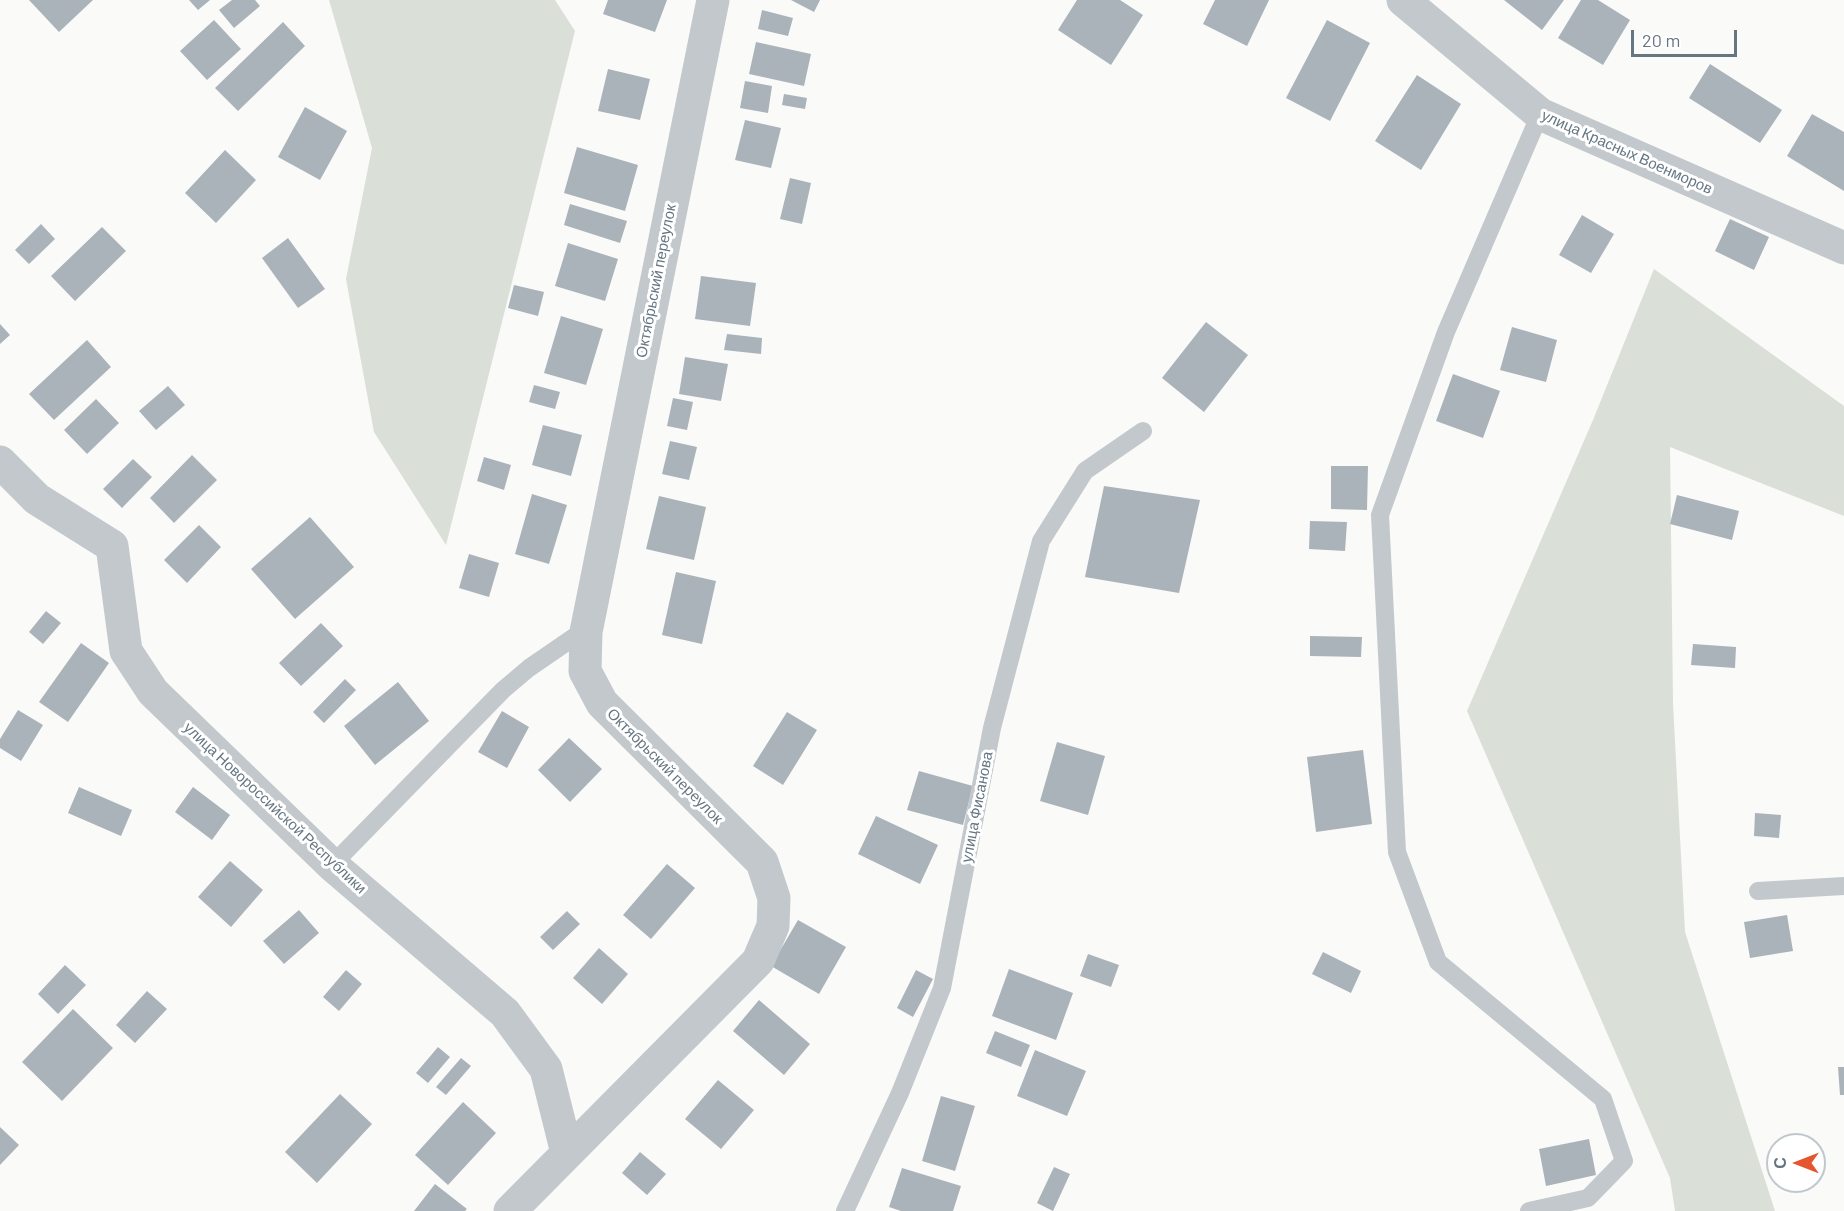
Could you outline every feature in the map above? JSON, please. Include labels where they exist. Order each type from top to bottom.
[{"type":"street","name":"Октябрьский переулок","points":[[510,1211],[758,961],[773,926],[774,898],[762,862],[602,703],[585,670],[586,632],[713,0]]},
{"type":"street","name":"улица Красных Военморов","points":[[1403,0],[1540,114],[1844,248]]},
{"type":"street","name":"улица Новороссийской Республики","points":[[0,462],[37,499],[112,546],[126,651],[153,692],[332,865],[504,1013],[546,1070],[567,1153]]},
{"type":"lane","points":[[1529,1211],[1588,1198],[1624,1161],[1603,1100],[1438,962],[1397,852],[1380,515],[1446,333],[1540,114]]},
{"type":"lane","name":"улица Фисанова","points":[[845,1211],[900,1093],[942,988],[992,728],[1041,541],[1085,471],[1143,431]]},
{"type":"lane","points":[[332,865],[503,690],[529,668],[586,632]]},
{"type":"lane","points":[[1758,891],[1844,886]]},
{"type":"shaded area","points":[[329,0],[555,0],[575,31],[446,545],[374,432],[346,279],[372,148]]},
{"type":"shaded area","points":[[1654,269],[1844,406],[1844,516],[1670,447],[1673,704],[1685,932],[1766,1183],[1766,1193],[1769,1193],[1775,1211],[1675,1211],[1670,1178],[1467,711],[1593,420]]},
{"type":"building","points":[[29,0],[93,0],[59,32]]},
{"type":"building","points":[[189,0],[210,0],[198,10]]},
{"type":"building","points":[[232,0],[255,0],[260,6],[234,28],[219,10]]},
{"type":"building","points":[[608,0],[667,0],[655,32],[603,14]]},
{"type":"building","points":[[791,0],[820,0],[814,12]]},
{"type":"building","points":[[1077,0],[1120,0],[1143,15],[1111,65],[1058,30]]},
{"type":"building","points":[[1215,0],[1269,0],[1247,46],[1203,24]]},
{"type":"building","points":[[1504,0],[1564,0],[1542,30]]},
{"type":"building","points":[[1581,0],[1598,0],[1630,20],[1603,65],[1558,38]]},
{"type":"building","points":[[762,10],[793,18],[788,36],[758,29]]},
{"type":"building","points":[[214,20],[241,49],[207,80],[180,51]]},
{"type":"building","points":[[1327,20],[1370,43],[1330,121],[1286,98]]},
{"type":"building","points":[[283,22],[305,46],[238,111],[215,88]]},
{"type":"building","points":[[756,42],[811,54],[804,86],[749,74]]},
{"type":"building","points":[[1710,64],[1782,110],[1760,143],[1689,98]]},
{"type":"building","points":[[608,69],[650,79],[640,120],[598,111]]},
{"type":"building","points":[[1417,75],[1461,104],[1421,170],[1375,141]]},
{"type":"building","points":[[745,81],[772,86],[768,113],[740,108]]},
{"type":"building","points":[[784,94],[807,98],[805,109],[782,105]]},
{"type":"building","points":[[305,107],[347,131],[320,180],[278,157]]},
{"type":"building","points":[[1812,114],[1844,132],[1844,191],[1787,156]]},
{"type":"building","points":[[745,120],[781,128],[771,168],[735,160]]},
{"type":"building","points":[[577,147],[638,165],[625,211],[564,193]]},
{"type":"building","points":[[225,150],[256,180],[216,223],[185,193]]},
{"type":"building","points":[[790,178],[811,183],[802,224],[780,219]]},
{"type":"building","points":[[570,204],[627,221],[620,243],[564,225]]},
{"type":"building","points":[[1582,215],[1614,234],[1591,273],[1559,255]]},
{"type":"building","points":[[1730,219],[1769,237],[1754,270],[1715,251]]},
{"type":"building","points":[[41,224],[55,239],[29,264],[15,250]]},
{"type":"building","points":[[102,227],[126,251],[75,301],[51,276]]},
{"type":"building","points":[[288,238],[325,289],[298,308],[262,258]]},
{"type":"building","points":[[568,243],[618,259],[605,301],[555,286]]},
{"type":"building","points":[[701,276],[756,283],[750,326],[695,319]]},
{"type":"building","points":[[514,285],[544,292],[538,316],[508,308]]},
{"type":"building","points":[[561,316],[603,329],[586,385],[544,373]]},
{"type":"building","points":[[1206,322],[1248,355],[1204,412],[1162,378]]},
{"type":"building","points":[[0,324],[10,335],[0,344]]},
{"type":"building","points":[[1512,327],[1557,340],[1546,382],[1500,370]]},
{"type":"building","points":[[727,334],[762,338],[761,354],[724,350]]},
{"type":"building","points":[[87,340],[111,367],[54,420],[29,394]]},
{"type":"building","points":[[685,357],[728,364],[721,401],[679,394]]},
{"type":"building","points":[[1453,374],[1500,391],[1483,438],[1436,421]]},
{"type":"building","points":[[534,385],[560,392],[555,409],[529,402]]},
{"type":"building","points":[[168,386],[185,405],[156,430],[139,411]]},
{"type":"building","points":[[673,398],[693,402],[687,430],[667,426]]},
{"type":"building","points":[[96,399],[119,423],[87,454],[64,430]]},
{"type":"building","points":[[543,425],[582,435],[571,476],[532,465]]},
{"type":"building","points":[[670,441],[697,447],[689,480],[662,474]]},
{"type":"building","points":[[192,455],[217,480],[174,523],[150,498]]},
{"type":"building","points":[[484,457],[511,465],[504,490],[477,481]]},
{"type":"building","points":[[133,459],[152,477],[122,508],[103,489]]},
{"type":"building","points":[[1331,466],[1368,466],[1367,510],[1331,509]]},
{"type":"building","points":[[1104,486],[1200,500],[1179,593],[1085,577]]},
{"type":"building","points":[[532,494],[567,505],[549,564],[515,554]]},
{"type":"building","points":[[1677,495],[1739,511],[1732,540],[1670,524]]},
{"type":"building","points":[[659,496],[706,507],[694,560],[646,549]]},
{"type":"building","points":[[310,517],[354,567],[295,619],[251,569]]},
{"type":"building","points":[[1310,521],[1347,522],[1345,551],[1309,549]]},
{"type":"building","points":[[199,525],[221,547],[187,583],[164,560]]},
{"type":"building","points":[[469,554],[499,563],[489,597],[459,588]]},
{"type":"building","points":[[676,572],[716,581],[702,644],[662,635]]},
{"type":"building","points":[[46,611],[61,623],[43,644],[29,632]]},
{"type":"building","points":[[321,623],[343,646],[301,686],[279,663]]},
{"type":"building","points":[[1310,636],[1362,637],[1361,657],[1310,656]]},
{"type":"building","points":[[81,643],[109,663],[68,722],[39,702]]},
{"type":"building","points":[[1693,644],[1736,647],[1735,668],[1691,665]]},
{"type":"building","points":[[345,679],[356,690],[324,723],[313,712]]},
{"type":"building","points":[[398,682],[429,721],[375,765],[344,726]]},
{"type":"building","points":[[18,710],[43,725],[21,761],[0,748],[0,739]]},
{"type":"building","points":[[502,711],[529,727],[507,768],[478,752]]},
{"type":"building","points":[[787,712],[817,730],[783,785],[753,766]]},
{"type":"building","points":[[569,738],[602,769],[570,802],[538,770]]},
{"type":"building","points":[[1057,742],[1105,756],[1088,815],[1040,801]]},
{"type":"building","points":[[1363,750],[1372,824],[1316,832],[1307,757]]},
{"type":"building","points":[[919,771],[973,786],[963,825],[907,810]]},
{"type":"building","points":[[79,787],[132,810],[121,836],[68,813]]},
{"type":"building","points":[[193,787],[230,815],[212,840],[175,812]]},
{"type":"building","points":[[1755,813],[1781,815],[1779,838],[1754,836]]},
{"type":"building","points":[[876,816],[938,845],[920,884],[858,854]]},
{"type":"building","points":[[230,861],[263,890],[231,927],[198,897]]},
{"type":"building","points":[[667,864],[695,888],[651,939],[623,915]]},
{"type":"building","points":[[299,910],[319,933],[284,964],[263,941]]},
{"type":"building","points":[[567,911],[580,924],[553,950],[540,937]]},
{"type":"building","points":[[1787,915],[1793,951],[1750,958],[1744,922]]},
{"type":"building","points":[[798,920],[846,947],[819,994],[771,966]]},
{"type":"building","points":[[599,948],[628,974],[602,1004],[573,978]]},
{"type":"building","points":[[1323,952],[1361,971],[1351,993],[1312,974]]},
{"type":"building","points":[[1088,954],[1119,965],[1111,987],[1080,976]]},
{"type":"building","points":[[65,965],[86,985],[58,1014],[38,994]]},
{"type":"building","points":[[1009,969],[1073,993],[1056,1040],[992,1016]]},
{"type":"building","points":[[346,970],[362,984],[339,1011],[323,997]]},
{"type":"building","points":[[916,970],[933,979],[913,1017],[897,1008]]},
{"type":"building","points":[[147,991],[167,1009],[135,1043],[116,1025]]},
{"type":"building","points":[[759,1000],[810,1044],[784,1075],[733,1031]]},
{"type":"building","points":[[73,1009],[113,1048],[62,1101],[22,1062]]},
{"type":"building","points":[[995,1031],[1030,1045],[1021,1067],[986,1053]]},
{"type":"building","points":[[438,1047],[450,1057],[428,1083],[416,1073]]},
{"type":"building","points":[[1035,1050],[1086,1071],[1067,1116],[1017,1096]]},
{"type":"building","points":[[461,1058],[471,1066],[446,1095],[436,1087]]},
{"type":"building","points":[[1838,1067],[1844,1067],[1844,1095],[1840,1095]]},
{"type":"building","points":[[718,1080],[754,1110],[721,1149],[685,1119]]},
{"type":"building","points":[[340,1094],[372,1124],[317,1183],[285,1152]]},
{"type":"building","points":[[941,1096],[975,1106],[955,1171],[922,1161]]},
{"type":"building","points":[[463,1102],[496,1133],[448,1185],[415,1155]]},
{"type":"building","points":[[0,1127],[19,1145],[0,1165]]},
{"type":"building","points":[[1589,1139],[1596,1175],[1546,1186],[1539,1149]]},
{"type":"building","points":[[640,1152],[666,1174],[647,1195],[622,1173]]},
{"type":"building","points":[[1054,1167],[1070,1174],[1053,1211],[1037,1203]]},
{"type":"building","points":[[902,1168],[961,1186],[953,1211],[901,1211],[889,1207]]},
{"type":"building","points":[[435,1184],[467,1209],[465,1211],[414,1211]]}]
